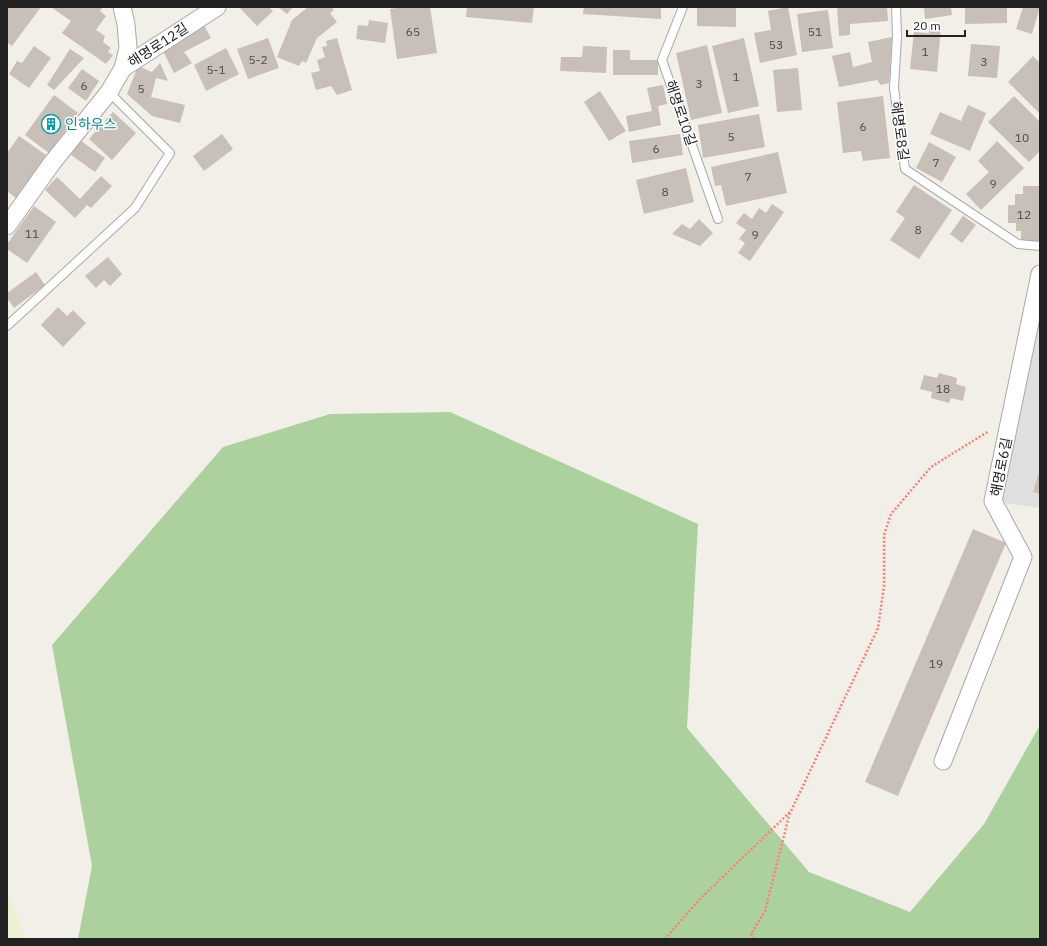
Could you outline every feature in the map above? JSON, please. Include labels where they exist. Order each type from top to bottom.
[{"type":"street","points":[[122,7],[126,24],[128,48],[123,68]]},
{"type":"street","name":"해명로12길","points":[[7,226],[52,163],[109,92],[123,68],[218,7]]},
{"type":"street","name":"해명로6길","points":[[943,761],[1023,557],[993,501],[1040,274]]},
{"type":"lane","name":"해명로10길","points":[[683,7],[662,60],[718,219]]},
{"type":"lane","name":"해명로8길","points":[[896,7],[897,36],[894,88],[905,169],[1018,244],[1040,246]]},
{"type":"lane","points":[[7,326],[135,208],[170,153],[109,92]]},
{"type":"path","points":[[754,939],[751,934],[765,911],[790,811],[878,628],[884,586],[884,536],[891,514],[931,467],[1010,418]]},
{"type":"path","points":[[666,939],[699,900],[790,811]]},
{"type":"shaded area","points":[[1040,274],[1040,508],[993,501]]},
{"type":"green space","points":[[450,412],[698,524],[687,728],[809,872],[910,912],[984,824],[1040,725],[1040,939],[78,939],[92,866],[52,645],[223,447],[330,414]]},
{"type":"green space","points":[[7,888],[25,939],[7,939]]},
{"type":"building","points":[[7,7],[41,7],[12,46],[7,42]]},
{"type":"building","points":[[51,7],[103,7],[100,11],[106,16],[96,30],[105,36],[103,42],[111,48],[108,52],[113,55],[106,64],[62,33],[71,21]]},
{"type":"building","points":[[239,7],[269,7],[273,11],[257,26]]},
{"type":"building","points":[[278,7],[293,7],[287,14]]},
{"type":"building","points":[[308,7],[332,7],[334,10],[330,13],[337,22],[317,38],[306,63],[302,61],[299,66],[277,57],[292,20]]},
{"type":"building","points":[[404,7],[430,7],[437,53],[397,59],[390,9]]},
{"type":"building","points":[[467,7],[534,7],[532,23],[466,17]]},
{"type":"building","points":[[584,7],[661,7],[661,19],[583,14]]},
{"type":"building","points":[[697,7],[736,7],[736,27],[697,26]]},
{"type":"building","points":[[788,7],[797,55],[760,63],[754,33],[771,30],[768,11]]},
{"type":"building","points":[[837,7],[887,7],[888,21],[850,24],[850,35],[839,36]]},
{"type":"building","points":[[924,7],[951,7],[952,15],[925,19]]},
{"type":"building","points":[[965,7],[1007,7],[1007,23],[965,24]]},
{"type":"building","points":[[1023,7],[1040,7],[1032,34],[1016,29]]},
{"type":"building","points":[[828,10],[833,48],[802,52],[797,14]]},
{"type":"building","points":[[369,20],[388,23],[385,43],[356,39],[358,25],[368,26]]},
{"type":"building","points":[[204,25],[211,38],[184,52],[192,63],[174,73],[161,47]]},
{"type":"building","points":[[930,25],[941,27],[937,72],[910,69],[914,32],[929,33]]},
{"type":"building","points":[[892,37],[889,83],[881,85],[877,80],[839,87],[832,56],[850,52],[853,67],[872,62],[868,42]]},
{"type":"building","points":[[268,38],[279,68],[248,79],[237,49]]},
{"type":"building","points":[[337,38],[352,90],[337,95],[331,86],[316,90],[311,73],[320,71],[317,60],[325,57],[322,47],[327,46],[326,41]]},
{"type":"building","points":[[744,38],[759,106],[728,113],[712,46]]},
{"type":"building","points":[[971,44],[1000,46],[997,78],[968,76]]},
{"type":"building","points":[[707,45],[722,113],[691,120],[676,53]]},
{"type":"building","points":[[34,46],[51,58],[29,88],[9,74],[17,61],[22,63]]},
{"type":"building","points":[[583,46],[607,47],[606,73],[560,71],[561,57],[582,57]]},
{"type":"building","points":[[226,48],[239,74],[206,91],[194,65]]},
{"type":"building","points":[[70,49],[84,58],[54,90],[47,85]]},
{"type":"building","points":[[613,50],[630,50],[630,60],[658,60],[658,75],[613,75]]},
{"type":"building","points":[[1033,56],[1040,63],[1040,114],[1008,82]]},
{"type":"building","points":[[160,63],[168,81],[156,78],[151,97],[185,105],[180,123],[152,116],[127,94],[138,66],[152,72]]},
{"type":"building","points":[[798,68],[802,110],[777,112],[773,70]]},
{"type":"building","points":[[82,69],[99,81],[86,101],[68,88]]},
{"type":"building","points":[[663,85],[667,104],[658,106],[661,125],[629,132],[626,116],[652,111],[647,88]]},
{"type":"building","points":[[600,91],[626,131],[609,141],[584,102]]},
{"type":"building","name":"인하우스","points":[[54,95],[78,113],[49,153],[25,135]]},
{"type":"building","points":[[883,96],[890,158],[863,161],[861,151],[843,153],[837,102]]},
{"type":"building","points":[[1014,96],[1040,122],[1040,151],[1029,162],[988,122]]},
{"type":"building","points":[[968,105],[986,113],[970,151],[930,134],[940,112],[961,121]]},
{"type":"building","points":[[113,112],[136,133],[112,160],[89,139]]},
{"type":"building","points":[[759,114],[765,147],[703,158],[698,125]]},
{"type":"building","points":[[222,134],[233,149],[204,171],[193,156]]},
{"type":"building","points":[[680,134],[683,155],[632,163],[629,141]]},
{"type":"building","points":[[19,136],[46,155],[16,198],[7,191],[7,153]]},
{"type":"building","points":[[81,141],[105,158],[95,172],[71,155]]},
{"type":"building","points":[[997,141],[1024,168],[981,210],[966,194],[989,172],[978,161]]},
{"type":"building","points":[[929,142],[956,157],[942,182],[916,168]]},
{"type":"building","points":[[778,152],[787,193],[726,206],[721,185],[715,186],[711,167]]},
{"type":"building","points":[[686,168],[694,202],[644,214],[636,180]]},
{"type":"building","points":[[101,176],[112,186],[91,208],[87,205],[75,218],[45,190],[57,177],[80,199]]},
{"type":"building","points":[[914,185],[952,210],[919,259],[890,240],[905,218],[896,212]]},
{"type":"building","points":[[1023,186],[1040,186],[1039,241],[1021,241],[1021,231],[1016,231],[1016,223],[1008,223],[1008,205],[1015,205],[1015,194],[1023,194]]},
{"type":"building","points":[[772,204],[784,212],[750,261],[738,253],[745,243],[739,239],[746,230],[736,223],[744,213],[752,219],[759,208],[766,213]]},
{"type":"building","points":[[34,206],[56,222],[27,263],[7,249],[7,244]]},
{"type":"building","points":[[963,216],[976,225],[962,243],[950,234]]},
{"type":"building","points":[[699,219],[713,233],[700,246],[672,234],[682,224],[690,229]]},
{"type":"building","points":[[108,257],[122,274],[110,286],[104,280],[96,288],[85,276]]},
{"type":"building","points":[[36,272],[45,285],[14,308],[7,298],[7,293]]},
{"type":"building","points":[[58,307],[67,316],[73,310],[86,323],[63,347],[41,325]]},
{"type":"building","points":[[939,373],[957,378],[956,384],[966,387],[963,401],[951,398],[949,403],[931,398],[932,392],[920,389],[924,375],[937,378]]},
{"type":"building","points":[[1040,469],[1040,494],[1033,492]]},
{"type":"building","points":[[973,529],[1006,543],[898,796],[865,782]]},
{"type":"place","name":"인하우스","points":[[51,124]]}]
